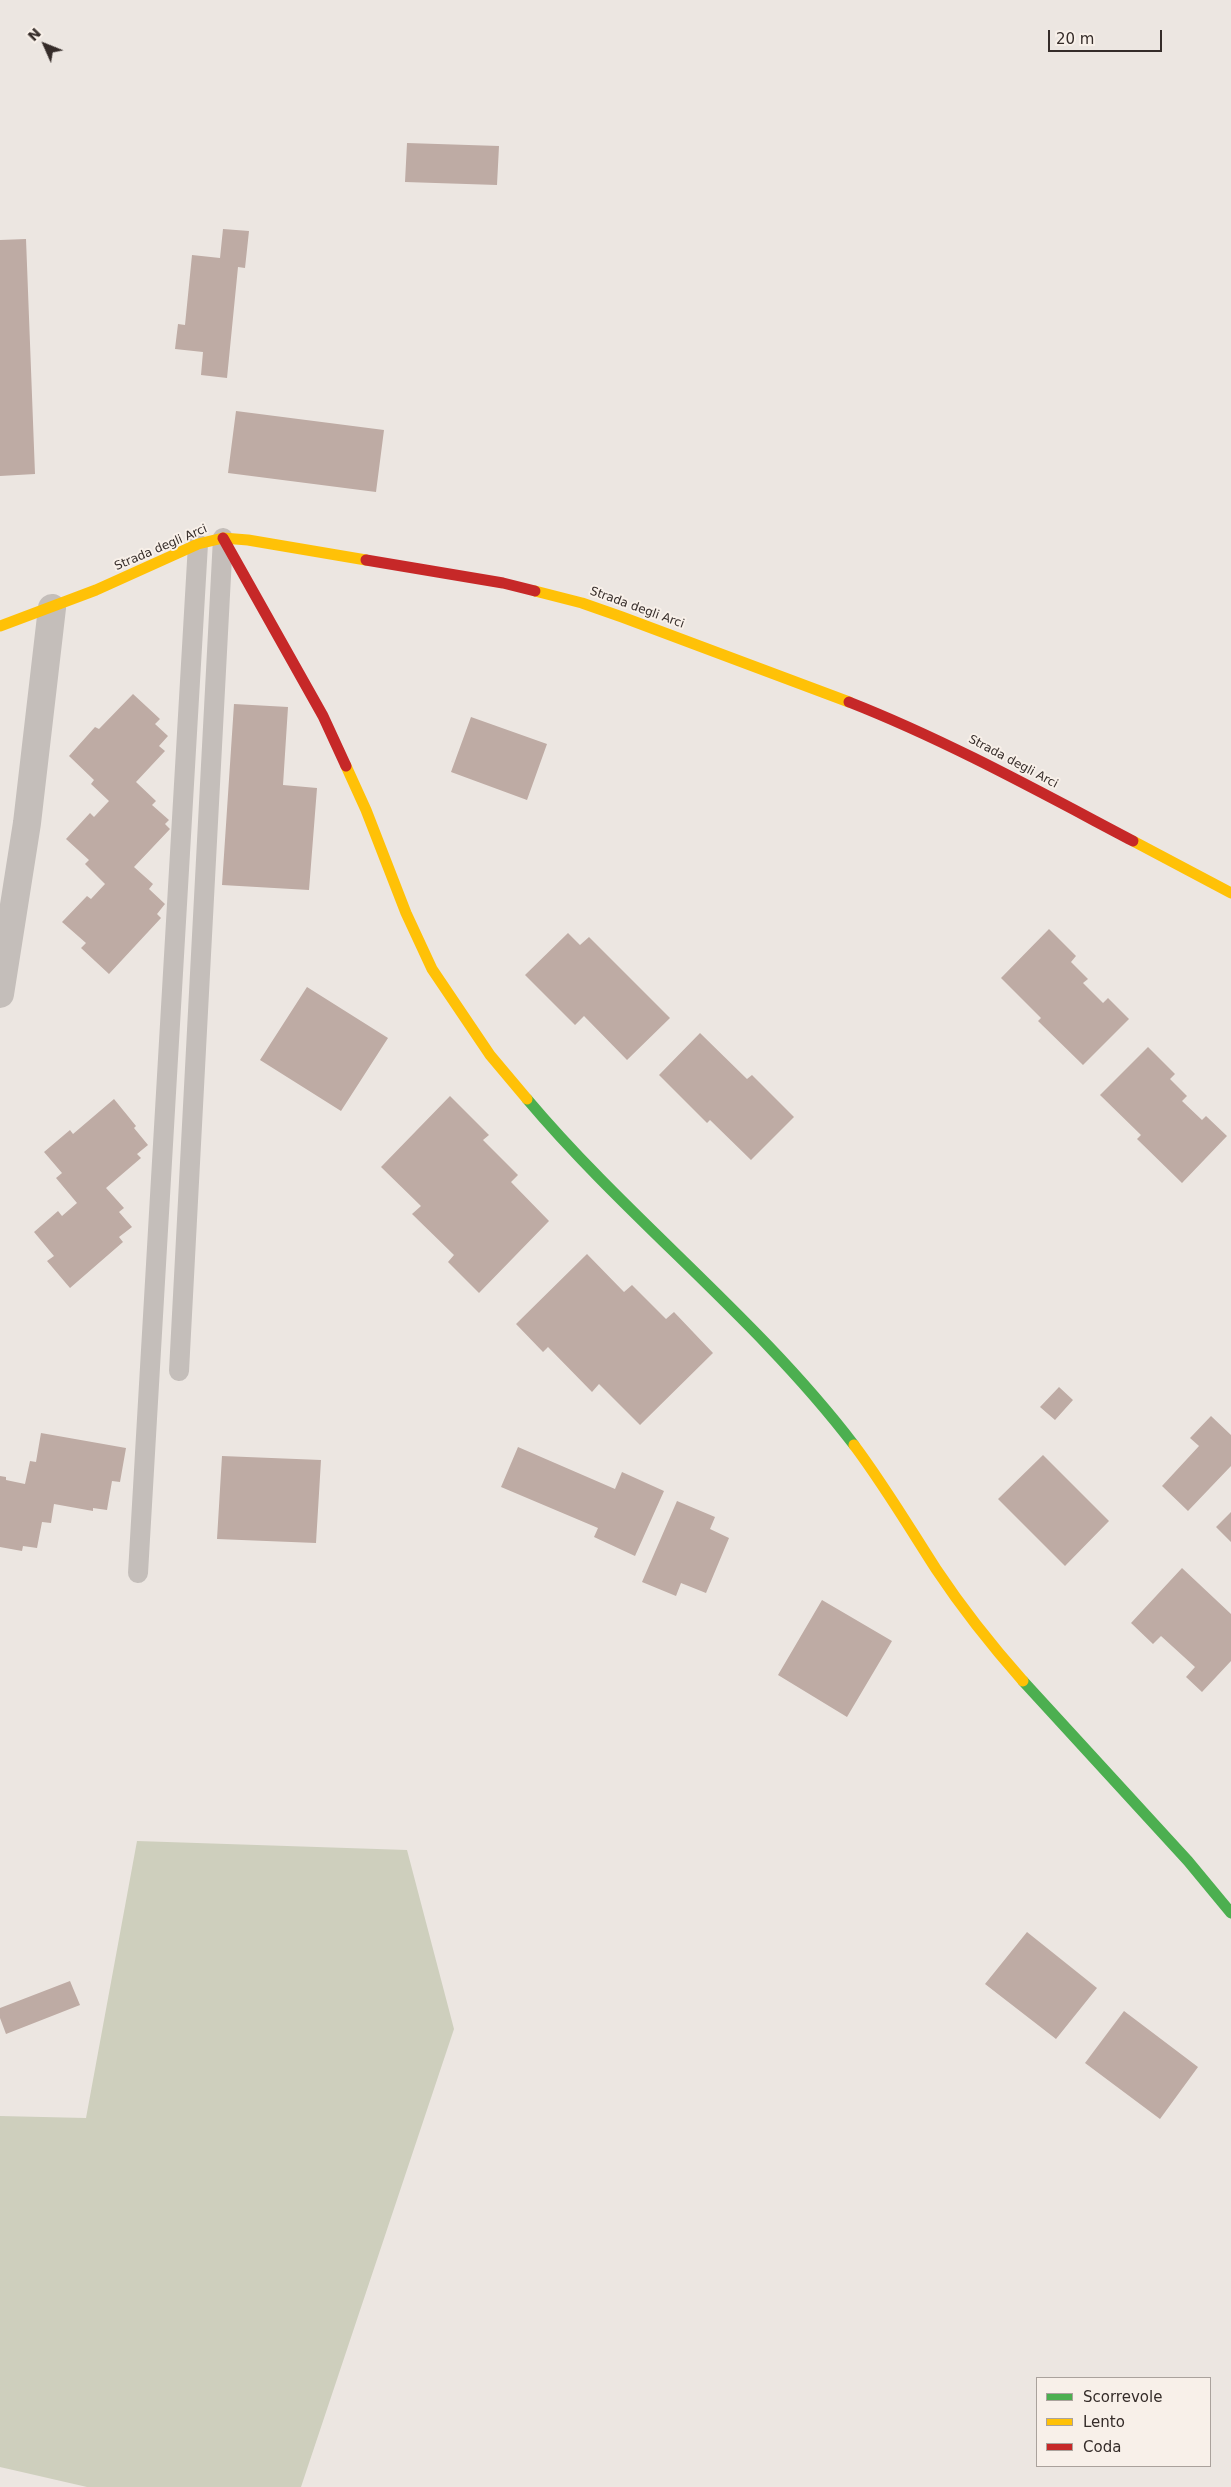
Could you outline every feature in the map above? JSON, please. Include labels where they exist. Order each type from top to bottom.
[{"type":"street","name":"Strada degli Arci","points":[[0,626],[52,608],[198,544],[223,538],[464,575],[536,590],[590,606],[788,678],[904,724],[991,766],[1231,893]]},
{"type":"street","points":[[223,538],[323,716],[366,810],[406,913],[432,969],[490,1055],[543,1118],[598,1177],[781,1358],[821,1402],[881,1480],[937,1570],[984,1635],[1020,1678],[1188,1861],[1231,1913]]},
{"type":"street","points":[[0,994],[27,823],[52,608]]},
{"type":"lane","points":[[180,1371],[223,538]]},
{"type":"lane","points":[[138,1573],[198,544]]},
{"type":"green space","points":[[137,1841],[407,1850],[454,2029],[301,2487],[87,2487],[0,2467],[0,2116],[86,2118]]},
{"type":"building","points":[[407,143],[499,146],[497,185],[405,182]]},
{"type":"building","points":[[223,229],[249,231],[245,268],[238,267],[227,378],[201,375],[203,352],[175,349],[178,324],[185,325],[192,255],[220,258]]},
{"type":"building","points":[[26,239],[35,474],[0,476],[0,240]]},
{"type":"building","points":[[236,411],[384,430],[376,492],[228,473]]},
{"type":"building","points":[[133,694],[160,719],[155,724],[168,736],[159,746],[165,751],[136,782],[156,801],[152,805],[169,820],[165,824],[170,829],[134,867],[153,884],[149,889],[165,904],[157,914],[161,918],[109,974],[81,948],[86,943],[62,922],[87,896],[91,899],[105,884],[85,864],[89,860],[66,839],[90,813],[94,817],[109,801],[91,784],[94,780],[69,756],[95,727],[99,729]]},
{"type":"building","points":[[234,704],[288,707],[283,785],[317,788],[309,890],[222,885]]},
{"type":"building","points":[[471,717],[547,744],[527,800],[451,772]]},
{"type":"building","points":[[1049,929],[1076,956],[1071,962],[1088,979],[1083,983],[1103,1003],[1108,998],[1129,1019],[1083,1065],[1038,1021],[1041,1018],[1001,978]]},
{"type":"building","points":[[568,933],[580,945],[589,937],[670,1018],[627,1060],[584,1016],[575,1025],[525,975]]},
{"type":"building","points":[[307,987],[388,1038],[341,1111],[260,1060]]},
{"type":"building","points":[[700,1033],[747,1079],[752,1075],[794,1117],[751,1160],[710,1120],[707,1123],[659,1075]]},
{"type":"building","points":[[1148,1047],[1175,1074],[1170,1079],[1187,1096],[1182,1101],[1202,1120],[1206,1116],[1227,1136],[1182,1183],[1137,1139],[1141,1135],[1100,1095]]},
{"type":"building","points":[[450,1096],[489,1135],[483,1140],[518,1175],[511,1182],[549,1221],[479,1293],[448,1262],[454,1255],[412,1214],[421,1206],[381,1167]]},
{"type":"building","points":[[114,1099],[136,1126],[134,1128],[148,1145],[137,1154],[141,1158],[106,1188],[124,1208],[119,1212],[132,1227],[119,1237],[123,1242],[70,1288],[47,1261],[54,1256],[34,1232],[58,1211],[62,1216],[77,1203],[56,1178],[62,1173],[44,1152],[70,1130],[73,1134]]},
{"type":"building","points":[[587,1254],[624,1292],[632,1285],[666,1319],[674,1312],[713,1353],[640,1425],[599,1384],[592,1392],[548,1347],[543,1352],[516,1324]]},
{"type":"building","points":[[1059,1387],[1073,1400],[1055,1420],[1040,1407]]},
{"type":"building","points":[[1211,1416],[1231,1435],[1231,1466],[1188,1511],[1162,1486],[1199,1446],[1190,1438]]},
{"type":"building","points":[[41,1433],[126,1448],[120,1482],[112,1481],[107,1510],[93,1508],[93,1511],[54,1504],[51,1523],[42,1522],[37,1548],[23,1546],[22,1551],[0,1547],[0,1476],[6,1477],[6,1480],[25,1484],[30,1461],[36,1462]]},
{"type":"building","points":[[518,1447],[615,1489],[622,1472],[664,1491],[635,1556],[594,1537],[598,1528],[501,1487]]},
{"type":"building","points":[[1043,1455],[1109,1521],[1065,1566],[998,1499]]},
{"type":"building","points":[[222,1456],[321,1460],[316,1543],[217,1539]]},
{"type":"building","points":[[677,1501],[715,1517],[710,1529],[729,1538],[706,1593],[681,1583],[676,1596],[642,1582]]},
{"type":"building","points":[[1231,1512],[1231,1542],[1216,1527]]},
{"type":"building","points":[[1182,1568],[1231,1614],[1231,1661],[1202,1692],[1186,1677],[1195,1667],[1161,1636],[1153,1644],[1131,1623]]},
{"type":"building","points":[[822,1600],[892,1641],[847,1717],[778,1675]]},
{"type":"building","points":[[1027,1932],[1097,1988],[1056,2039],[985,1984]]},
{"type":"building","points":[[70,1981],[80,2005],[6,2034],[0,2018],[0,2008]]},
{"type":"building","points":[[1124,2011],[1198,2067],[1160,2119],[1085,2063]]},
{"type":"traffic: fast","points":[[527,1099],[607,1186],[776,1354],[854,1445]]},
{"type":"traffic: fast","points":[[1023,1681],[1188,1861],[1231,1913]]},
{"type":"traffic: slow","points":[[0,626],[96,590],[198,544],[223,538],[248,540],[366,560]]},
{"type":"traffic: slow","points":[[535,591],[582,603],[622,617],[849,702]]},
{"type":"traffic: slow","points":[[346,766],[366,810],[406,913],[432,969],[490,1055],[527,1099]]},
{"type":"traffic: slow","points":[[1133,841],[1231,893]]},
{"type":"traffic: slow","points":[[854,1445],[956,1598],[1023,1681]]},
{"type":"traffic: jam","points":[[223,538],[323,716],[346,766]]},
{"type":"traffic: jam","points":[[366,560],[503,583],[535,591]]},
{"type":"traffic: jam","points":[[849,702],[958,750],[1133,841]]}]
